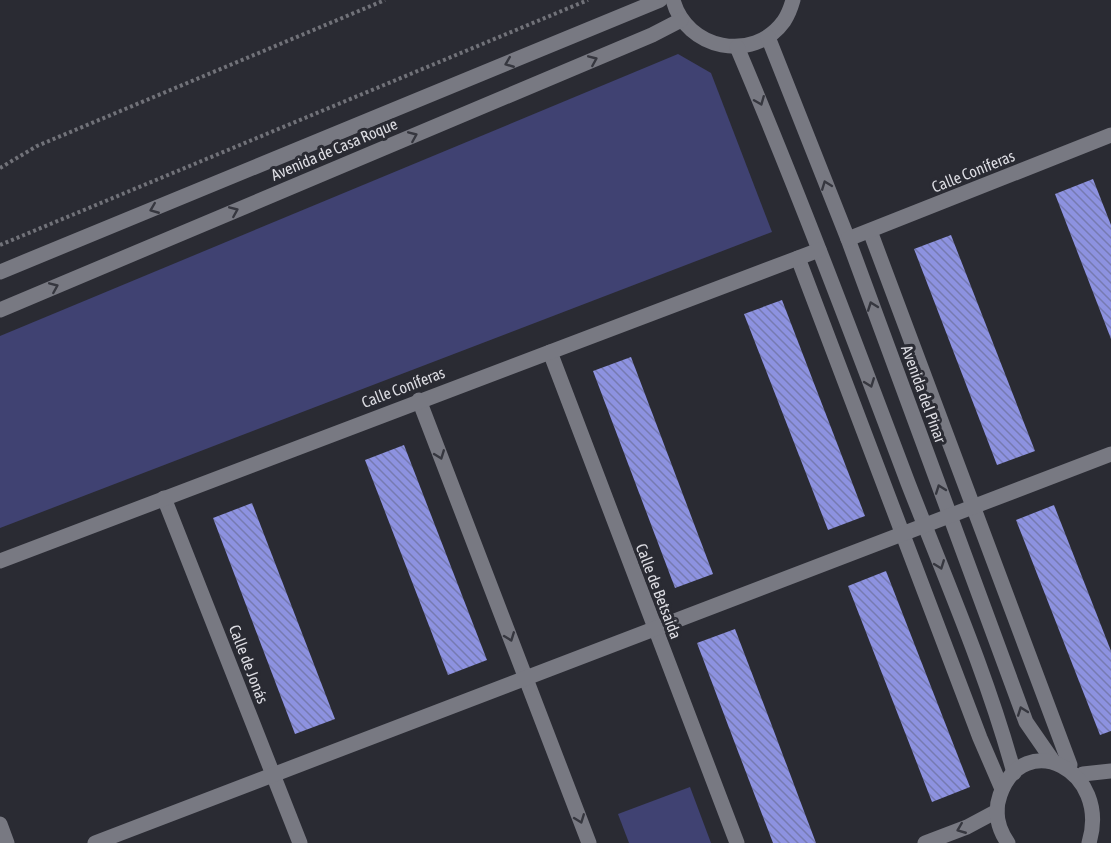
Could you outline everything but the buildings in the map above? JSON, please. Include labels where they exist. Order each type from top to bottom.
[{"type":"street","name":"Avenida de Casa Roque","points":[[0,272],[660,0]]},
{"type":"street","points":[[673,0],[681,20],[696,36],[716,45],[737,47],[753,44],[768,37],[784,21],[793,0]]},
{"type":"street","name":"Avenida de Casa Roque","points":[[0,310],[652,35],[681,20]]},
{"type":"street","name":"Avenida del Pinar","points":[[768,37],[848,239],[1026,722],[1053,761]]},
{"type":"street","points":[[737,47],[819,250],[925,525],[1003,730],[1014,773]]},
{"type":"street","name":"Calle Coníferas","points":[[848,239],[1111,135]]},
{"type":"street","name":"Avenida del Pinar","points":[[870,231],[1070,765]]},
{"type":"street","name":"Calle Coníferas","points":[[0,561],[819,250]]},
{"type":"street","points":[[798,258],[980,738],[1002,789]]},
{"type":"street","name":"Calle de Betsaida","points":[[550,352],[737,843]]},
{"type":"street","points":[[419,400],[589,843]]},
{"type":"street","points":[[95,843],[1111,454]]},
{"type":"street","name":"Calle de Jonás","points":[[164,498],[300,843]]},
{"type":"street","points":[[1008,843],[998,824],[997,811],[1002,789],[1014,773],[1039,761],[1053,761],[1070,765],[1083,774],[1096,794],[1102,815],[1089,843]]},
{"type":"street","points":[[1083,774],[1111,771]]},
{"type":"street","points":[[925,843],[967,827],[997,811]]},
{"type":"street","points":[[0,824],[7,843]]},
{"type":"path","points":[[0,168],[37,146],[385,0]]},
{"type":"path","points":[[0,245],[588,0]]},
{"type":"shaded area","points":[[678,54],[711,73],[772,232],[0,528],[0,336]]},
{"type":"shaded area","points":[[690,787],[711,843],[629,843],[618,814]]}]
